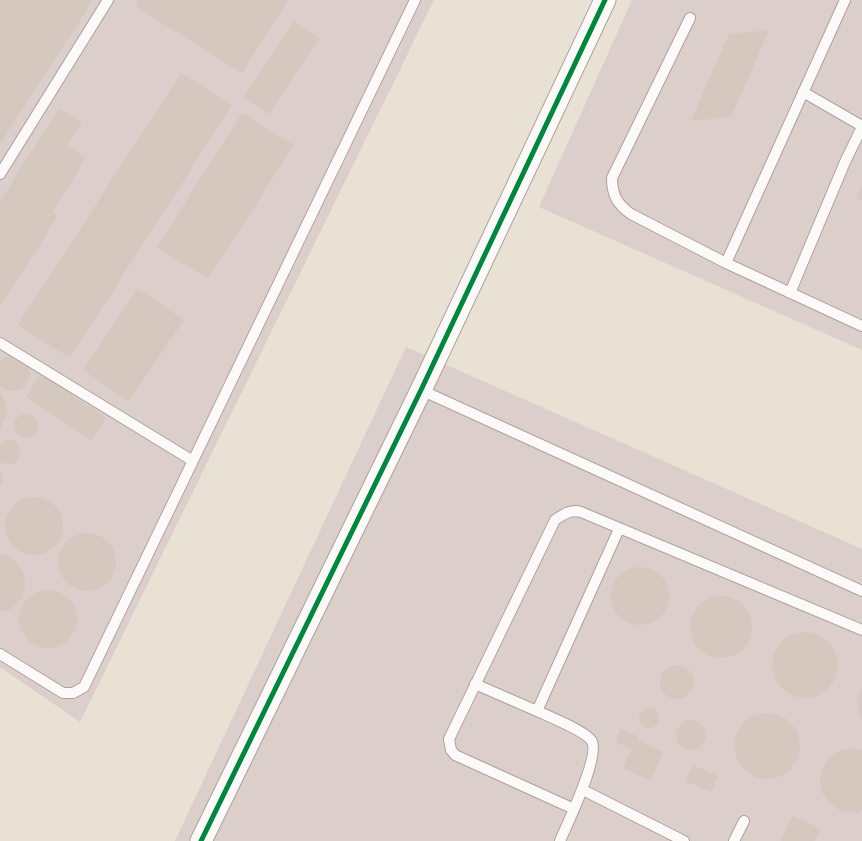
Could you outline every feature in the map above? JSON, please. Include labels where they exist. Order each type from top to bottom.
[{"type":"street","points":[[201,841],[420,390],[605,0]]},
{"type":"lane","points":[[0,174],[108,0]]},
{"type":"lane","points":[[0,654],[63,693],[73,694],[84,687],[415,0]]},
{"type":"lane","points":[[726,263],[845,0]]},
{"type":"lane","points":[[690,18],[612,178],[614,196],[621,206],[631,214],[726,263],[862,326]]},
{"type":"lane","points":[[790,293],[845,162],[862,126],[803,92]]},
{"type":"lane","points":[[0,343],[193,461]]},
{"type":"lane","points":[[420,390],[862,591]]},
{"type":"lane","points":[[574,809],[455,755],[451,750],[450,735],[555,520],[571,511],[577,511],[862,630]]},
{"type":"lane","points":[[536,711],[619,529]]},
{"type":"lane","points":[[475,684],[583,733],[594,744],[595,749],[583,790],[560,841]]},
{"type":"lane","points":[[583,790],[684,841]]},
{"type":"lane","points":[[734,841],[744,821]]},
{"type":"shaded area","points":[[0,0],[434,0],[80,722],[0,667]]},
{"type":"shaded area","points":[[632,0],[862,0],[862,350],[539,207]]},
{"type":"shaded area","points":[[406,347],[862,549],[862,841],[175,841]]},
{"type":"building","points":[[0,0],[93,0],[0,144]]},
{"type":"building","points":[[139,0],[288,0],[242,73],[135,6]]},
{"type":"building","points":[[294,21],[319,38],[269,114],[243,98]]},
{"type":"building","points":[[769,30],[731,117],[691,121],[729,34]]},
{"type":"building","points":[[181,73],[232,105],[70,358],[18,325]]},
{"type":"building","points":[[59,109],[82,123],[67,146],[86,158],[52,212],[58,216],[1,305],[0,201]]},
{"type":"building","points":[[242,113],[294,145],[208,279],[157,247]]},
{"type":"building","points":[[862,186],[862,201],[856,199]]},
{"type":"building","points":[[138,289],[184,320],[129,401],[83,370]]},
{"type":"building","points":[[10,355],[18,356],[25,360],[29,367],[30,375],[27,383],[22,389],[14,391],[6,390],[0,387],[0,360]]},
{"type":"building","points":[[41,374],[106,418],[91,441],[26,397]]},
{"type":"building","points":[[0,393],[5,401],[7,414],[0,429]]},
{"type":"building","points":[[21,414],[31,414],[38,421],[38,431],[31,438],[21,438],[14,431],[14,421]]},
{"type":"building","points":[[7,440],[13,440],[18,444],[21,454],[15,463],[10,465],[0,462],[0,444]]},
{"type":"building","points":[[0,469],[4,480],[0,487]]},
{"type":"building","points":[[28,497],[40,497],[55,505],[63,520],[63,532],[55,547],[40,555],[28,555],[13,547],[5,532],[5,520],[13,505]]},
{"type":"building","points":[[81,533],[93,533],[108,541],[116,556],[116,568],[108,583],[93,591],[81,591],[66,583],[58,568],[58,556],[66,541]]},
{"type":"building","points":[[0,555],[6,555],[17,562],[24,573],[25,587],[21,599],[11,609],[0,612]]},
{"type":"building","points":[[634,567],[646,567],[661,575],[669,590],[669,602],[661,617],[646,625],[634,625],[619,617],[611,602],[611,590],[619,575]]},
{"type":"building","points":[[42,590],[54,590],[69,598],[77,613],[77,625],[69,640],[54,648],[42,648],[27,640],[19,625],[19,613],[27,598]]},
{"type":"building","points":[[721,596],[733,598],[743,605],[750,615],[752,627],[750,639],[743,649],[733,656],[721,658],[709,656],[699,649],[692,639],[690,627],[692,615],[699,605],[709,598]]},
{"type":"building","points":[[799,632],[811,632],[818,634],[829,641],[836,652],[838,665],[836,678],[829,689],[818,696],[811,698],[799,698],[792,696],[781,689],[774,678],[772,671],[772,659],[774,652],[781,641],[792,634]]},
{"type":"building","points":[[677,665],[689,670],[694,682],[689,694],[677,699],[665,694],[660,682],[665,670]]},
{"type":"building","points":[[862,687],[862,720],[859,714],[857,700]]},
{"type":"building","points":[[649,708],[656,711],[659,718],[656,725],[649,728],[642,725],[639,718],[642,711]]},
{"type":"building","points":[[761,713],[773,713],[785,718],[795,728],[800,740],[798,759],[785,774],[773,779],[761,779],[749,774],[739,764],[734,752],[734,740],[739,728],[749,718]]},
{"type":"building","points":[[691,720],[701,725],[706,735],[701,745],[691,750],[681,745],[676,735],[681,725]]},
{"type":"building","points":[[621,729],[639,737],[637,740],[663,752],[650,781],[623,768],[631,749],[615,742]]},
{"type":"building","points":[[849,748],[862,750],[862,810],[856,813],[841,811],[829,803],[821,791],[820,777],[825,763],[835,753]]},
{"type":"building","points":[[693,765],[718,776],[711,792],[686,781]]},
{"type":"building","points":[[792,816],[821,829],[815,841],[781,841]]},
{"type":"cycle path","points":[[201,841],[421,390],[605,0]]}]
